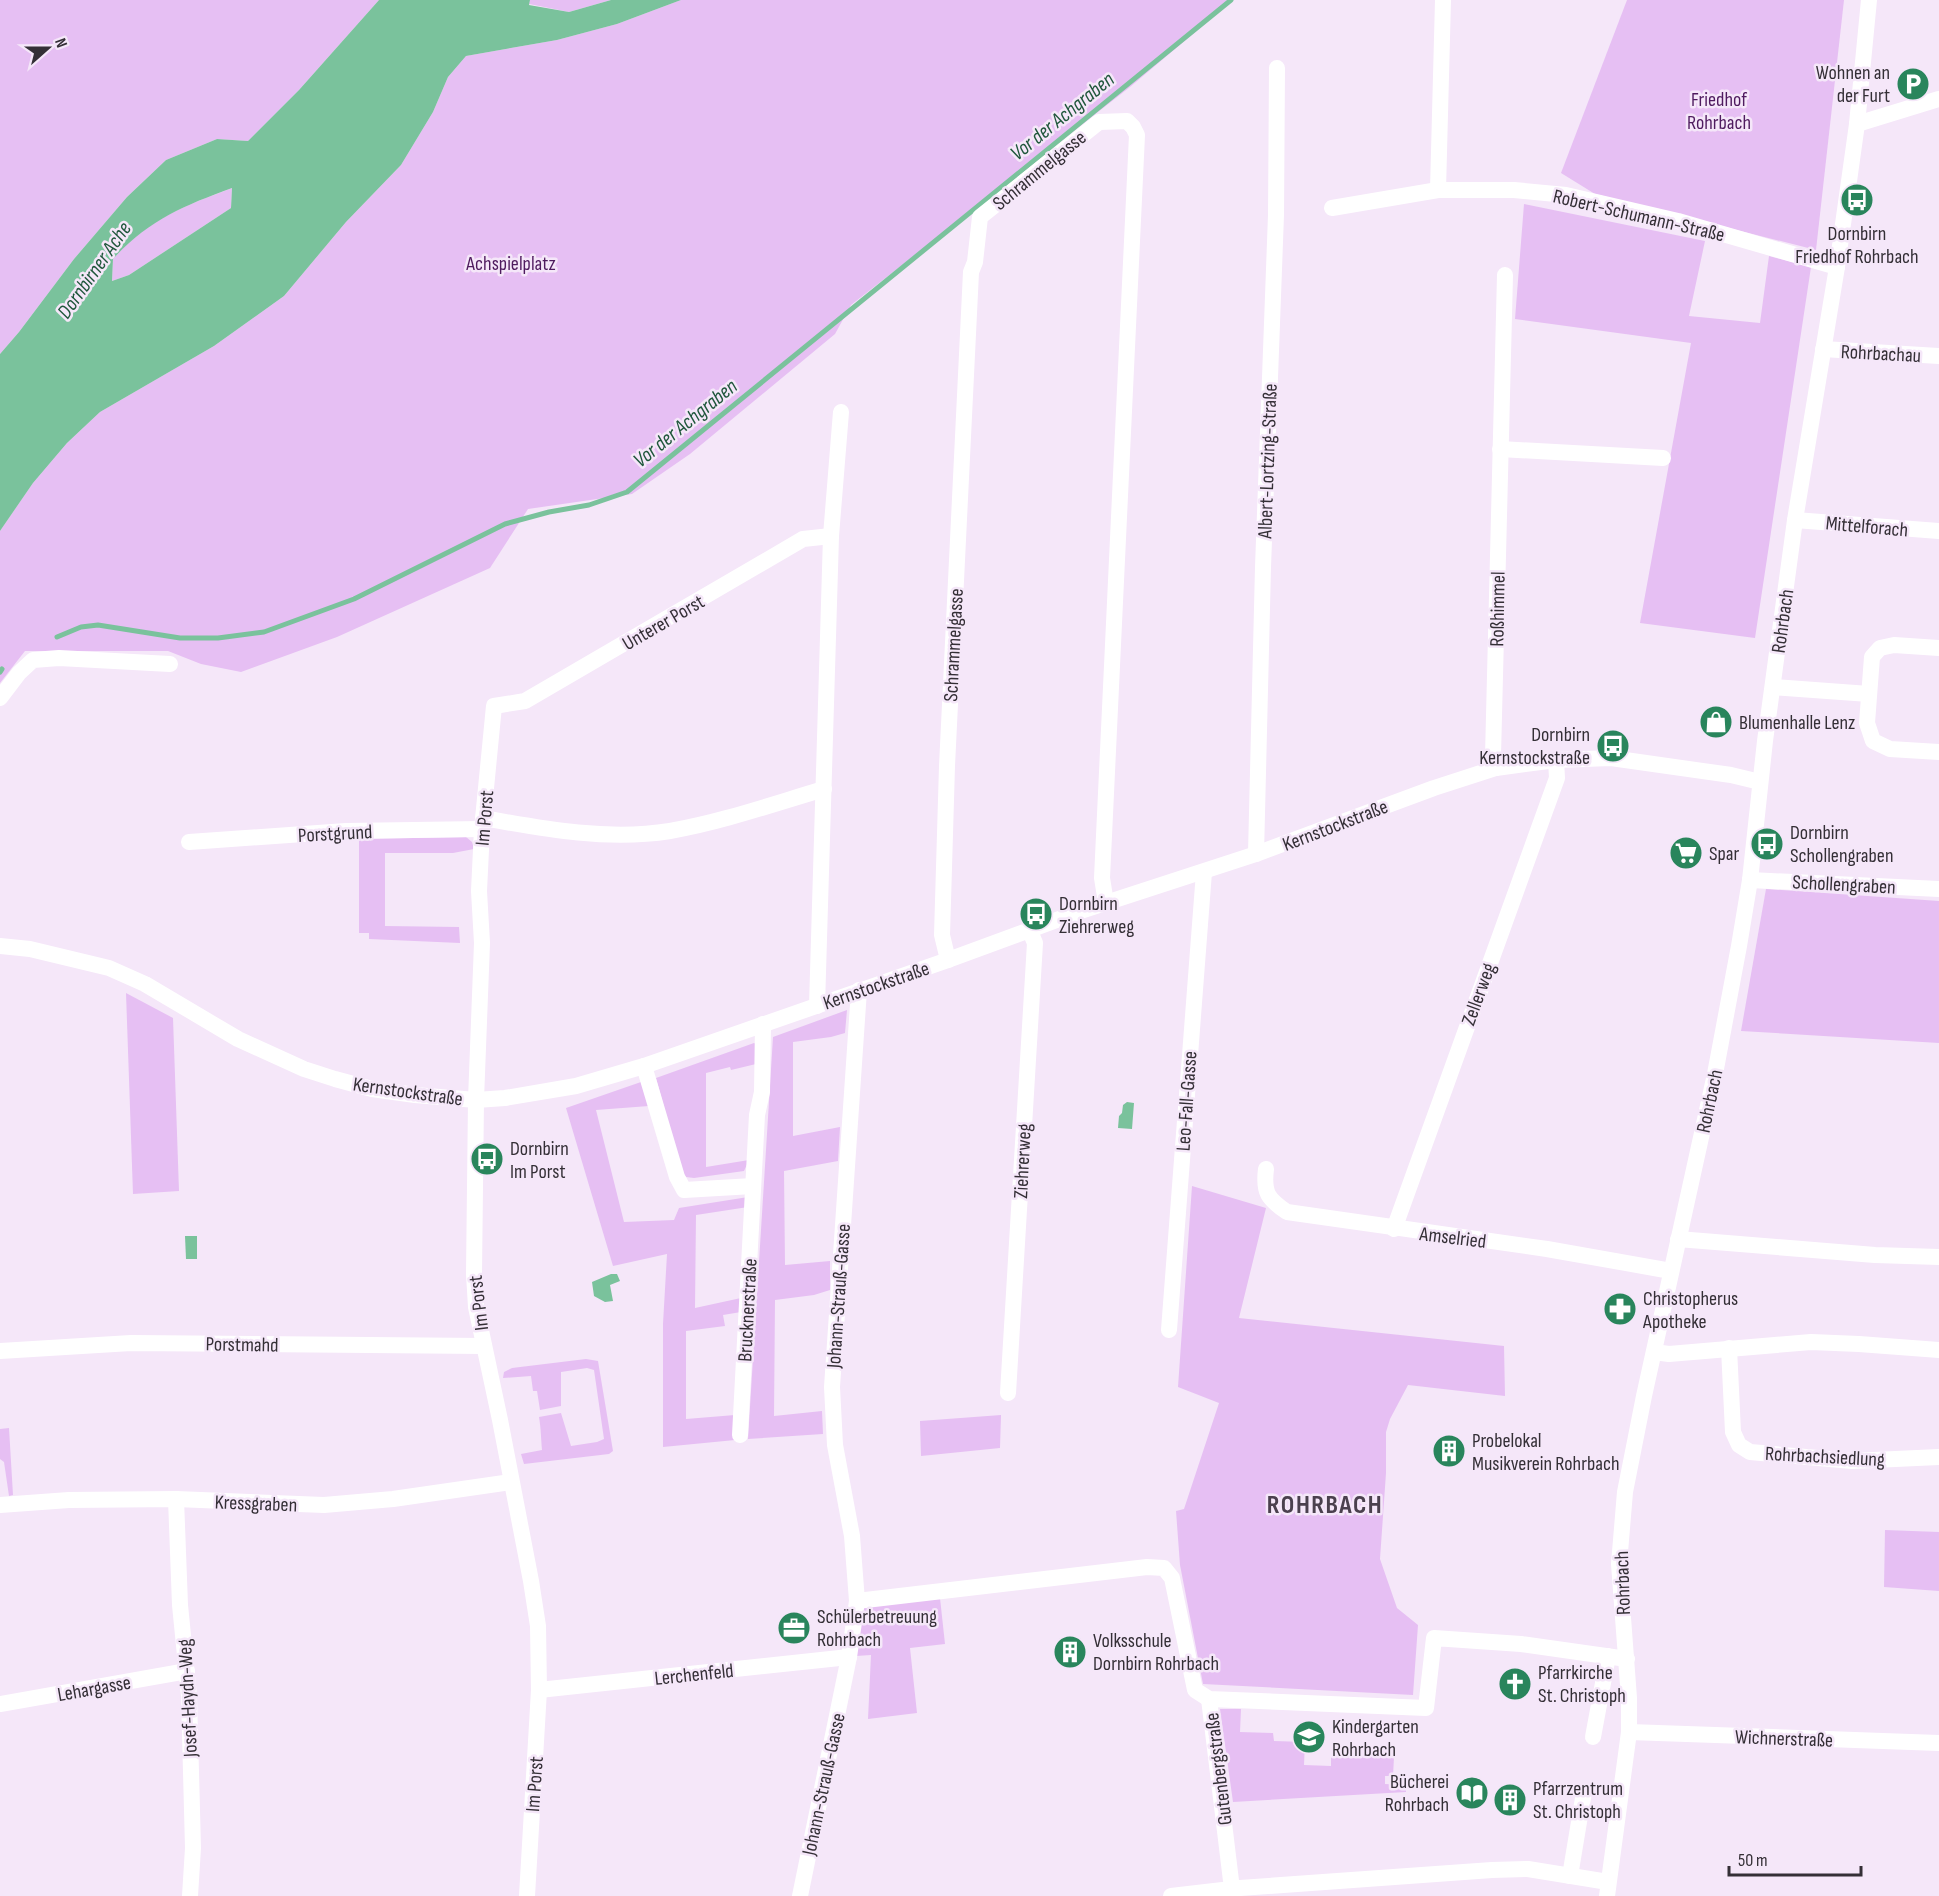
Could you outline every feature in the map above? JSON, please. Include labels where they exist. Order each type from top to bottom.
[{"type":"street","points":[[1438,190],[1443,0]]},
{"type":"street","name":"Rohrbach","points":[[1607,1889],[1629,1732],[1619,1564],[1625,1492],[1728,1007],[1750,880],[1760,782],[1795,520],[1837,267],[1857,124],[1869,0]]},
{"type":"street","name":"Albert-Lortzing-Straße","points":[[1256,854],[1263,567],[1276,215],[1277,68]]},
{"type":"street","points":[[1857,124],[1939,99]]},
{"type":"street","name":"Schrammelgasse","points":[[948,960],[942,935],[947,766],[971,272],[975,262],[980,217],[1099,122],[1127,121],[1137,135],[1102,878],[1106,903]]},
{"type":"street","name":"Robert-Schumann-Straße","points":[[1332,208],[1438,190],[1514,190],[1566,195],[1678,221],[1837,267]]},
{"type":"street","name":"Roßhimmel","points":[[1496,768],[1493,756],[1505,275]]},
{"type":"street","name":"Rohrbachau","points":[[1822,349],[1939,356]]},
{"type":"street","points":[[817,1006],[831,536],[841,411]]},
{"type":"street","points":[[1500,448],[1663,458]]},
{"type":"street","name":"Mittelforach","points":[[1795,520],[1939,531]]},
{"type":"street","name":"Unterer Porst","points":[[494,706],[525,700],[803,539],[831,536]]},
{"type":"street","points":[[1939,648],[1894,645],[1880,648],[1872,657],[1867,723],[1873,741],[1890,749],[1939,752]]},
{"type":"street","points":[[0,698],[19,673],[33,660],[59,658],[170,664]]},
{"type":"street","points":[[1773,687],[1869,694]]},
{"type":"street","name":"Im Porst","points":[[494,706],[479,891],[482,943],[476,1100],[474,1275],[476,1307],[500,1420],[538,1626],[539,1690],[527,1896]]},
{"type":"street","name":"Kernstockstraße","points":[[0,946],[30,949],[109,969],[145,984],[254,1047],[304,1069],[335,1079],[385,1091],[476,1100],[505,1098],[566,1089],[644,1066],[1106,903],[1256,854],[1434,788],[1496,768],[1556,760],[1611,759],[1731,775],[1760,782]]},
{"type":"street","name":"Zellerweg","points":[[1394,1229],[1557,778],[1556,760]]},
{"type":"street","points":[[483,823],[547,830],[638,834],[704,824],[824,789]]},
{"type":"street","name":"Porstgrund","points":[[189,842],[483,823]]},
{"type":"street","name":"Leo-Fall-Gasse","points":[[1169,1330],[1204,872]]},
{"type":"street","name":"Schollengraben","points":[[1750,880],[1939,889]]},
{"type":"street","name":"Ziehrerweg","points":[[1008,1394],[1035,943],[1029,930]]},
{"type":"street","name":"Johann-Strauß-Gasse","points":[[800,1896],[849,1657],[857,1601],[852,1536],[835,1445],[832,1387],[859,990]]},
{"type":"street","name":"Brucknerstraße","points":[[740,1435],[757,1115],[762,1092],[764,1024]]},
{"type":"street","points":[[644,1066],[677,1177],[684,1190],[753,1186]]},
{"type":"street","name":"Amselried","points":[[1266,1169],[1265,1190],[1275,1203],[1287,1212],[1394,1229],[1555,1250],[1671,1271]]},
{"type":"street","points":[[1678,1239],[1875,1255],[1939,1257]]},
{"type":"street","points":[[1654,1352],[1669,1354],[1811,1342],[1939,1350]]},
{"type":"street","name":"Porstmahd","points":[[0,1351],[131,1343],[484,1346]]},
{"type":"street","name":"Rohrbachsiedlung","points":[[1729,1348],[1733,1432],[1739,1445],[1750,1452],[1852,1461],[1939,1457]]},
{"type":"street","name":"Kressgraben","points":[[0,1505],[69,1500],[176,1499],[324,1505],[393,1499],[511,1482]]},
{"type":"street","name":"Josef-Haydn-Weg","points":[[176,1499],[180,1605],[187,1671],[193,1848],[190,1896]]},
{"type":"street","points":[[857,1601],[1147,1568],[1164,1568],[1172,1578],[1195,1690],[1209,1699]]},
{"type":"street","name":"Gutenbergstraße","points":[[1232,1889],[1209,1699],[1426,1708],[1434,1638],[1521,1644],[1626,1659]]},
{"type":"street","points":[[1593,1737],[1608,1656]]},
{"type":"street","name":"Lerchenfeld","points":[[539,1690],[849,1657]]},
{"type":"street","name":"Lehargasse","points":[[0,1704],[187,1671]]},
{"type":"street","name":"Wichnerstraße","points":[[1629,1732],[1939,1743]]},
{"type":"street","points":[[1570,1876],[1584,1792]]},
{"type":"street","points":[[1171,1896],[1232,1889],[1528,1869],[1570,1876],[1607,1889]]},
{"type":"green space","points":[[0,0],[379,0],[299,90],[248,141],[217,139],[166,160],[127,197],[74,259],[0,354]]},
{"type":"green space","points":[[530,0],[611,0],[569,12],[529,4]]},
{"type":"green space","name":"Achspielplatz","points":[[681,0],[1233,0],[1130,87],[851,305],[835,334],[690,454],[632,494],[528,509],[490,568],[337,637],[241,672],[201,664],[168,651],[25,651],[0,683],[0,531],[33,483],[67,443],[100,412],[214,346],[284,296],[346,222],[401,165],[433,112],[448,77],[466,56],[557,40],[617,24]]},
{"type":"green space","name":"Friedhof Rohrbach","points":[[1627,0],[1844,0],[1816,250],[1595,194],[1561,173]]},
{"type":"green space","points":[[232,188],[231,208],[129,275],[112,281],[113,259],[140,233],[182,208]]},
{"type":"green space","points":[[1524,204],[1705,241],[1689,316],[1760,323],[1769,256],[1811,267],[1755,638],[1640,623],[1691,343],[1515,319]]},
{"type":"green space","points":[[466,837],[472,842],[474,849],[453,853],[385,853],[385,926],[459,927],[460,943],[369,939],[369,933],[359,933],[359,839]]},
{"type":"green space","points":[[1766,889],[1939,901],[1939,1043],[1741,1031]]},
{"type":"green space","points":[[126,993],[173,1018],[179,1191],[133,1194]]},
{"type":"green space","points":[[847,1010],[845,1033],[793,1042],[793,1136],[840,1127],[838,1161],[784,1171],[785,1265],[830,1261],[830,1290],[814,1295],[775,1300],[774,1416],[822,1411],[823,1434],[748,1439],[773,1037]]},
{"type":"green space","points":[[756,1044],[756,1064],[706,1073],[706,1167],[749,1160],[744,1171],[694,1178],[686,1177],[682,1173],[656,1078]]},
{"type":"green space","points":[[641,1082],[649,1106],[596,1110],[624,1222],[674,1220],[679,1208],[748,1197],[748,1207],[696,1215],[695,1308],[741,1298],[741,1312],[723,1315],[725,1326],[686,1331],[686,1419],[735,1415],[735,1440],[663,1447],[663,1324],[667,1254],[613,1266],[566,1108]]},
{"type":"green space","points":[[1192,1186],[1266,1208],[1239,1318],[1504,1346],[1505,1396],[1408,1385],[1390,1419],[1386,1432],[1386,1473],[1380,1559],[1397,1608],[1418,1625],[1413,1695],[1203,1684],[1180,1565],[1176,1511],[1184,1509],[1219,1403],[1178,1387]]},
{"type":"green space","points":[[586,1359],[598,1361],[613,1451],[609,1454],[524,1464],[521,1454],[542,1450],[539,1417],[561,1413],[571,1446],[604,1439],[594,1370],[587,1368],[561,1372],[561,1406],[540,1410],[537,1391],[533,1391],[531,1376],[503,1378],[504,1372],[512,1368]]},
{"type":"green space","points":[[1001,1415],[1000,1448],[921,1456],[920,1421]]},
{"type":"green space","points":[[9,1428],[13,1495],[9,1496],[4,1462],[0,1459],[0,1429]]},
{"type":"green space","points":[[1885,1530],[1939,1532],[1939,1591],[1884,1587]]},
{"type":"green space","points":[[940,1598],[945,1644],[910,1648],[917,1713],[868,1719],[871,1655],[856,1656],[864,1604]]},
{"type":"green space","points":[[1220,1709],[1241,1709],[1240,1732],[1273,1733],[1274,1741],[1305,1742],[1304,1765],[1331,1766],[1331,1756],[1336,1756],[1337,1752],[1368,1750],[1368,1757],[1394,1757],[1393,1776],[1385,1776],[1385,1784],[1406,1785],[1406,1792],[1233,1802]]},
{"type":"water","name":"Dornbirner Ache","points":[[379,0],[530,0],[529,5],[569,12],[611,0],[681,0],[617,24],[557,40],[466,56],[448,77],[433,112],[401,165],[346,222],[284,296],[214,346],[100,412],[67,443],[33,483],[0,531],[0,354],[74,259],[127,197],[166,160],[217,139],[248,141],[299,90]],"holes":[[[232,188],[231,208],[129,275],[112,281],[113,259],[126,245],[154,224],[182,208]]]},
{"type":"water","points":[[1127,1102],[1134,1103],[1132,1129],[1118,1128],[1119,1116],[1123,1105]]},
{"type":"water","points":[[185,1236],[197,1236],[197,1259],[186,1259]]},
{"type":"water","points":[[611,1274],[617,1274],[620,1281],[610,1285],[613,1301],[605,1302],[594,1296],[592,1282]]},
{"type":"waterway","name":"Vor der Achgraben","points":[[57,637],[81,627],[98,625],[180,638],[218,638],[264,632],[354,599],[505,524],[549,512],[589,505],[627,492],[1231,0]]},
{"type":"place","name":"Wohnen an der Furt","points":[[1913,84]]},
{"type":"place","name":"Dornbirn Friedhof Rohrbach","points":[[1857,200]]},
{"type":"place","name":"Blumenhalle Lenz","points":[[1716,722]]},
{"type":"place","name":"Dornbirn Kernstockstraße","points":[[1613,746]]},
{"type":"place","name":"Dornbirn Schollengraben","points":[[1767,844]]},
{"type":"place","name":"Spar","points":[[1686,853]]},
{"type":"place","name":"Dornbirn Ziehrerweg","points":[[1036,914]]},
{"type":"place","name":"Dornbirn Im Porst","points":[[487,1159]]},
{"type":"place","name":"Christopherus Apotheke","points":[[1620,1309]]},
{"type":"place","name":"Probelokal Musikverein Rohrbach","points":[[1449,1451]]},
{"type":"place","name":"Schülerbetreuung Rohrbach","points":[[794,1628]]},
{"type":"place","name":"Volksschule Dornbirn Rohrbach","points":[[1070,1652]]},
{"type":"place","name":"Pfarrkirche St. Christoph","points":[[1515,1684]]},
{"type":"place","name":"Kindergarten Rohrbach","points":[[1309,1737]]},
{"type":"place","name":"Bücherei Rohrbach","points":[[1472,1793]]},
{"type":"place","name":"Pfarrzentrum St. Christoph","points":[[1510,1800]]},
{"type":"district","name":"ROHRBACH","points":[[1325,1504]]}]
